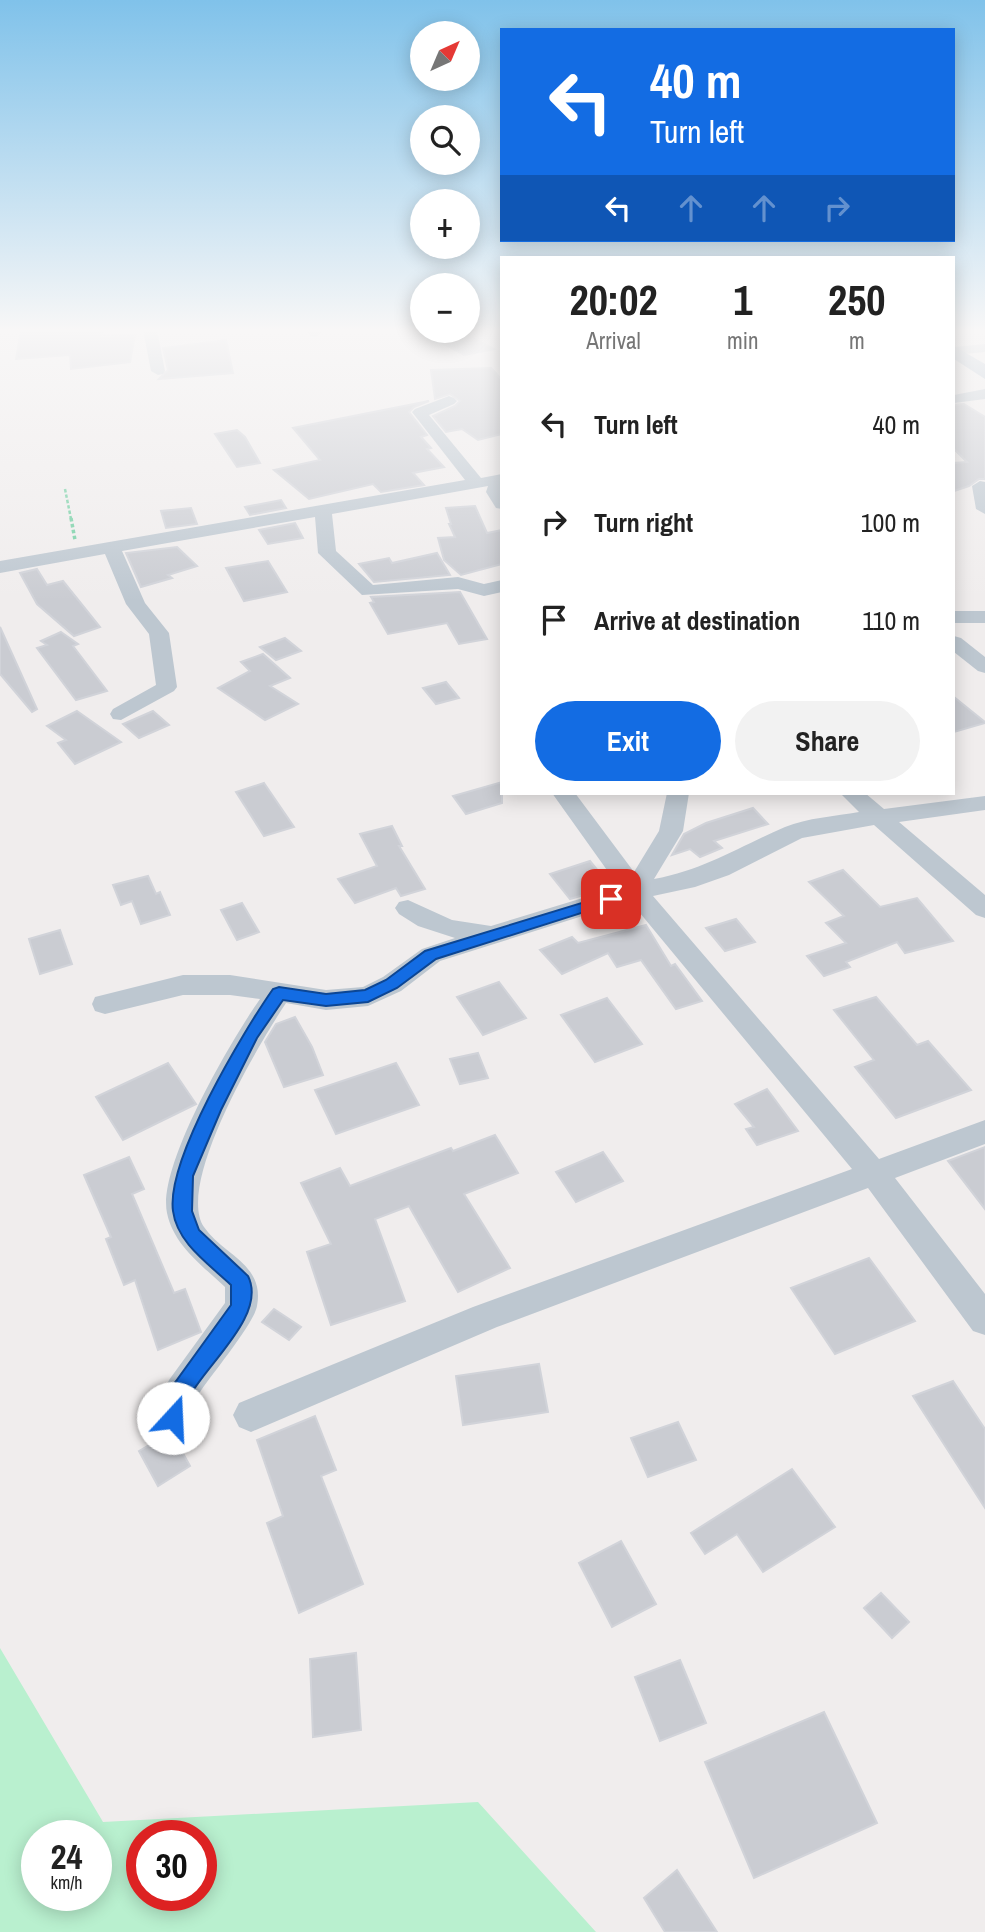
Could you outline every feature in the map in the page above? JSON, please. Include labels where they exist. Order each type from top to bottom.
[{"type":"street","points":[[424,420],[476,483]]},
{"type":"street","points":[[0,567],[500,479]]},
{"type":"street","points":[[500,479],[494,492],[500,501]]},
{"type":"street","points":[[979,486],[985,509]]},
{"type":"street","points":[[323,510],[327,553],[369,591],[458,583],[484,590],[500,586]]},
{"type":"street","points":[[112,548],[136,604],[159,633],[161,658],[167,679],[167,687],[121,715]]},
{"type":"street","points":[[955,617],[985,617]]},
{"type":"street","points":[[955,643],[985,667]]},
{"type":"street","points":[[564,795],[635,891],[875,1175],[985,1320]]},
{"type":"street","points":[[635,891],[671,831],[678,795]]},
{"type":"street","points":[[853,795],[985,909]]},
{"type":"street","points":[[105,1004],[183,985],[230,985],[326,1000],[368,996],[392,984],[431,955],[635,891],[686,881],[720,869],[795,832],[985,803]]},
{"type":"street","points":[[408,908],[427,922],[450,930],[492,935]]},
{"type":"street","points":[[173,1418],[181,1391],[241,1307],[241,1282],[191,1235],[182,1211],[184,1176],[212,1110],[250,1035],[279,993]]},
{"type":"street","points":[[251,1415],[485,1317],[875,1175],[985,1132]]},
{"type":"path","points":[[65,489],[75,540],[86,552]]},
{"type":"green space","points":[[0,1648],[102,1820],[21,1820],[21,1911],[112,1911],[112,1822],[126,1821],[126,1911],[217,1911],[217,1820],[140,1820],[478,1802],[596,1932],[0,1932]]},
{"type":"building","points":[[332,420],[415,420],[427,435],[421,437],[431,448],[427,449],[444,467],[413,473],[424,485],[381,492],[373,484],[309,499],[274,470],[320,460],[293,428]]},
{"type":"building","points":[[436,420],[500,420],[500,434],[478,440],[462,429],[446,432]]},
{"type":"building","points":[[955,420],[985,420],[985,479],[979,479],[955,491],[955,463],[967,462],[955,450]]},
{"type":"building","points":[[237,430],[245,437],[260,463],[237,467],[215,434]]},
{"type":"building","points":[[281,500],[286,508],[250,515],[245,507]]},
{"type":"building","points":[[475,506],[487,533],[500,530],[500,565],[461,575],[444,560],[438,538],[455,537],[446,508]]},
{"type":"building","points":[[191,508],[197,524],[166,528],[161,511]]},
{"type":"building","points":[[295,523],[303,538],[268,544],[259,530]]},
{"type":"building","points":[[177,547],[197,566],[168,575],[172,578],[141,587],[126,553]]},
{"type":"building","points":[[437,553],[450,575],[374,582],[359,564],[389,558],[392,563]]},
{"type":"building","points":[[268,561],[287,592],[244,601],[226,568]]},
{"type":"building","points":[[37,569],[47,585],[63,581],[100,627],[74,636],[37,604],[20,573]]},
{"type":"building","points":[[460,592],[487,639],[459,644],[447,623],[388,634],[370,603],[374,602],[371,597]]},
{"type":"building","points":[[0,627],[37,709],[32,712],[0,674]]},
{"type":"building","points":[[61,632],[78,644],[73,646],[107,691],[76,700],[37,648],[47,645],[41,641]]},
{"type":"building","points":[[285,638],[301,651],[276,660],[260,647]]},
{"type":"building","points":[[263,654],[290,678],[270,686],[298,704],[265,720],[218,688],[250,671],[241,662]]},
{"type":"building","points":[[446,682],[459,698],[436,704],[423,688]]},
{"type":"building","points":[[955,698],[985,722],[955,732]]},
{"type":"building","points":[[77,711],[121,742],[75,764],[58,743],[66,740],[47,726]]},
{"type":"building","points":[[153,711],[169,725],[139,738],[123,724]]},
{"type":"building","points":[[264,783],[294,827],[264,836],[236,792]]},
{"type":"building","points":[[500,783],[502,803],[466,814],[453,796]]},
{"type":"building","points":[[753,808],[768,824],[714,841],[722,848],[700,857],[690,849],[672,855],[684,834],[706,823]]},
{"type":"building","points":[[392,826],[402,846],[399,846],[425,889],[401,896],[396,888],[355,903],[338,879],[377,866],[360,834]]},
{"type":"building","points":[[590,861],[611,887],[570,899],[550,874]]},
{"type":"building","points":[[843,870],[880,907],[917,898],[953,941],[905,953],[897,942],[846,962],[850,967],[824,976],[807,956],[846,943],[826,923],[844,916],[809,882]]},
{"type":"building","points":[[148,876],[156,894],[160,892],[170,915],[141,924],[132,901],[121,905],[113,885]]},
{"type":"building","points":[[242,903],[259,932],[237,940],[221,910]]},
{"type":"building","points":[[736,919],[755,942],[725,951],[706,928]]},
{"type":"building","points":[[646,925],[671,966],[675,964],[702,1001],[676,1009],[641,960],[617,967],[608,953],[562,974],[540,950],[572,937],[578,943]]},
{"type":"building","points":[[60,930],[72,964],[40,974],[29,939]]},
{"type":"building","points":[[499,982],[526,1018],[483,1035],[457,997]]},
{"type":"building","points":[[876,997],[917,1045],[928,1041],[971,1090],[896,1118],[855,1067],[874,1060],[834,1010]]},
{"type":"building","points":[[607,998],[642,1044],[595,1062],[561,1015]]},
{"type":"building","points":[[295,1017],[312,1047],[323,1075],[284,1087],[265,1042],[276,1024]]},
{"type":"building","points":[[478,1053],[488,1078],[460,1084],[450,1059]]},
{"type":"building","points":[[168,1063],[196,1104],[123,1140],[96,1097]]},
{"type":"building","points":[[396,1063],[419,1105],[336,1134],[315,1090]]},
{"type":"building","points":[[767,1089],[798,1131],[757,1145],[746,1129],[754,1127],[735,1104]]},
{"type":"building","points":[[495,1135],[518,1173],[464,1194],[510,1268],[458,1292],[409,1206],[375,1219],[405,1301],[331,1325],[307,1252],[331,1244],[301,1183],[340,1168],[350,1186],[451,1148],[453,1151]]},
{"type":"building","points":[[985,1147],[985,1209],[948,1161]]},
{"type":"building","points":[[603,1152],[623,1181],[576,1202],[556,1172]]},
{"type":"building","points":[[129,1157],[144,1189],[132,1194],[174,1293],[185,1289],[201,1332],[158,1350],[135,1280],[124,1285],[106,1239],[111,1237],[84,1175]]},
{"type":"building","points":[[869,1258],[915,1321],[835,1354],[791,1288]]},
{"type":"building","points":[[274,1309],[301,1327],[289,1340],[262,1322]]},
{"type":"building","points":[[539,1364],[548,1412],[463,1425],[456,1376]]},
{"type":"building","points":[[953,1381],[985,1429],[985,1508],[913,1396]]},
{"type":"building","points":[[315,1416],[336,1470],[321,1476],[363,1584],[299,1613],[267,1523],[283,1516],[257,1440]]},
{"type":"building","points":[[678,1422],[696,1460],[648,1477],[631,1438]]},
{"type":"building","points":[[166,1435],[174,1437],[190,1466],[158,1486],[139,1451]]},
{"type":"building","points":[[792,1469],[835,1527],[763,1572],[737,1534],[705,1554],[691,1533]]},
{"type":"building","points":[[621,1541],[656,1604],[612,1627],[579,1563]]},
{"type":"building","points":[[881,1593],[909,1622],[892,1638],[864,1608]]},
{"type":"building","points":[[356,1653],[361,1730],[313,1737],[310,1659]]},
{"type":"building","points":[[680,1660],[706,1723],[660,1741],[635,1677]]},
{"type":"building","points":[[824,1712],[877,1823],[754,1878],[705,1762]]},
{"type":"building","points":[[677,1870],[717,1932],[665,1932],[644,1898]]},
{"type":"route","points":[[173,1418],[181,1391],[241,1307],[241,1282],[191,1235],[182,1211],[184,1176],[212,1110],[250,1035],[279,993],[326,1000],[368,996],[392,984],[431,955],[611,899]]}]
